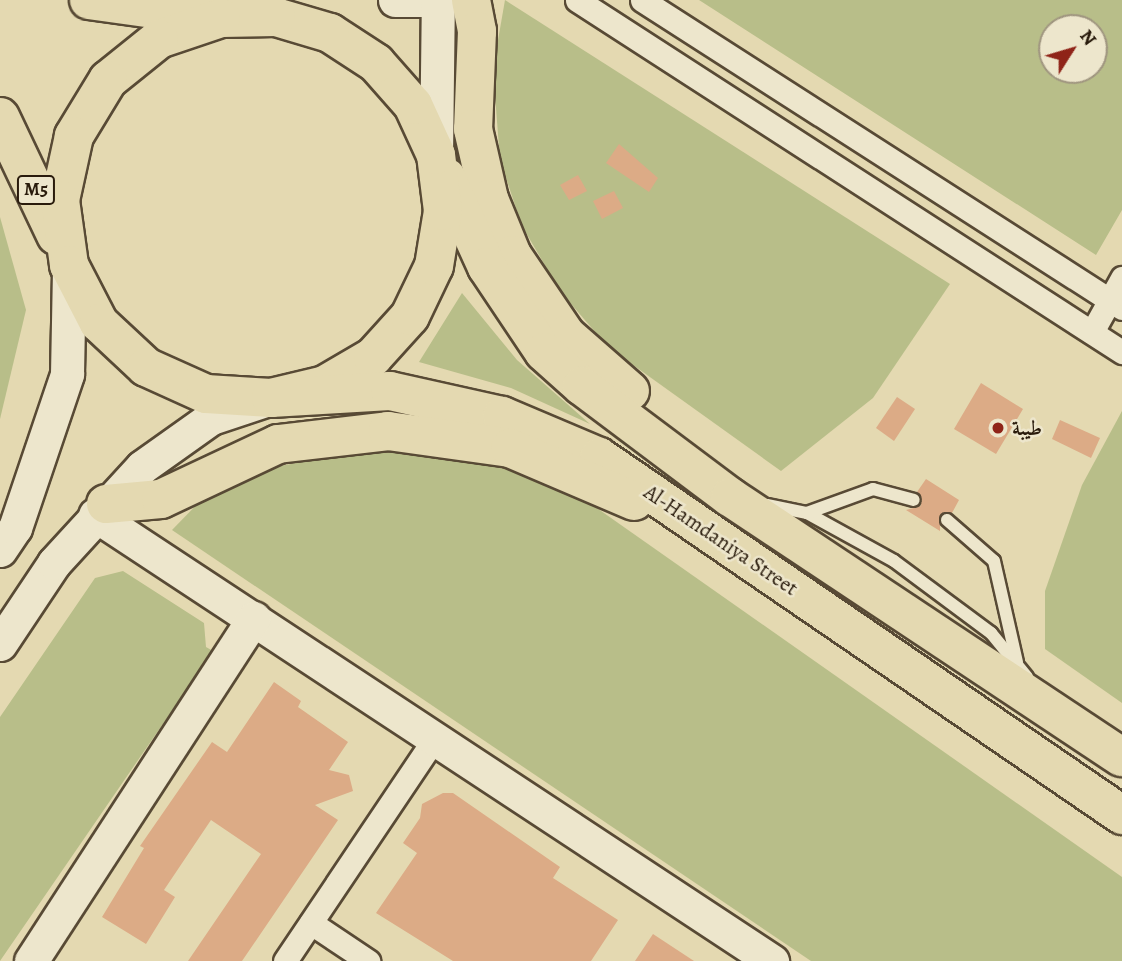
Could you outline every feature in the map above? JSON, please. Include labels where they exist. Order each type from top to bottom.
[{"type":"highway","points":[[89,0],[221,18]]},
{"type":"highway","points":[[471,0],[477,31],[473,129],[489,199],[512,255],[566,335],[662,415],[718,488]]},
{"type":"highway","points":[[221,18],[159,39],[101,91],[74,136],[60,200],[69,265],[99,323],[146,367],[206,394],[271,398],[325,385],[373,357],[410,316],[437,252],[443,211],[436,155]]},
{"type":"highway","name":"Al-Hamdaniya Street","points":[[221,18],[276,18],[330,33],[376,63],[413,105],[487,267],[544,352],[718,488],[1122,757]]},
{"type":"highway","name":"M5","points":[[0,117],[69,265]]},
{"type":"highway","name":"Al-Hamdaniya Street","points":[[271,398],[390,391],[502,416],[599,457],[1122,815]]},
{"type":"highway","points":[[100,509],[161,499],[278,444],[388,431],[510,448],[613,495],[684,515]]},
{"type":"street","points":[[221,18],[261,0]]},
{"type":"street","points":[[395,0],[421,0]]},
{"type":"street","points":[[436,155],[438,0]]},
{"type":"street","points":[[577,0],[1122,352]]},
{"type":"street","points":[[642,0],[1116,304]]},
{"type":"street","points":[[0,550],[15,528],[67,374],[69,265]]},
{"type":"street","points":[[1092,332],[1116,304],[1122,278]]},
{"type":"street","points":[[0,644],[100,509],[142,467],[211,418],[271,398]]},
{"type":"street","points":[[100,509],[254,618],[772,961]]},
{"type":"street","points":[[31,961],[254,618]]},
{"type":"street","points":[[285,961],[435,738]]},
{"type":"street","points":[[311,923],[368,961]]},
{"type":"lane","points":[[718,488],[807,513],[894,561],[991,633],[1061,718]]},
{"type":"lane","points":[[807,513],[873,489],[914,500]]},
{"type":"lane","points":[[947,520],[994,561],[1018,666]]},
{"type":"green space","points":[[505,0],[950,284],[873,398],[781,471],[608,347],[560,291],[522,226],[500,160],[493,69]]},
{"type":"green space","points":[[699,0],[1122,0],[1122,210],[1096,255]]},
{"type":"green space","points":[[0,217],[26,310],[0,419]]},
{"type":"green space","points":[[462,293],[517,360],[590,424],[511,388],[419,362]]},
{"type":"green space","points":[[1122,411],[1122,703],[1045,649],[1045,591],[1082,485]]},
{"type":"green space","points":[[372,450],[462,457],[519,471],[584,499],[1122,877],[1122,961],[811,961],[172,530],[209,492],[262,469]]},
{"type":"green space","points":[[123,571],[204,623],[206,647],[213,651],[0,961],[0,717],[95,578]]},
{"type":"building","points":[[619,144],[658,178],[649,192],[606,163]]},
{"type":"building","points":[[578,175],[587,191],[569,200],[560,185]]},
{"type":"building","points":[[614,191],[623,208],[602,219],[593,201]]},
{"type":"building","points":[[981,383],[1023,409],[996,454],[954,429]]},
{"type":"building","points":[[897,397],[915,409],[894,441],[876,428]]},
{"type":"building","points":[[1060,420],[1100,438],[1091,458],[1052,439]]},
{"type":"building","points":[[926,479],[959,500],[952,513],[940,515],[940,531],[906,510],[921,506],[917,492]]},
{"type":"building","points":[[274,682],[301,701],[298,707],[348,742],[329,770],[349,775],[353,791],[315,805],[338,820],[242,961],[188,961],[261,854],[211,820],[164,890],[175,897],[146,944],[102,917],[144,848],[140,846],[212,742],[227,752]]},
{"type":"building","points":[[443,793],[453,793],[560,867],[553,878],[618,920],[591,961],[453,961],[376,913],[417,853],[403,843],[420,818],[422,804]]},
{"type":"building","points":[[653,934],[694,961],[635,961]]},
{"type":"place","name":"طيبة","points":[[998,428]]}]
